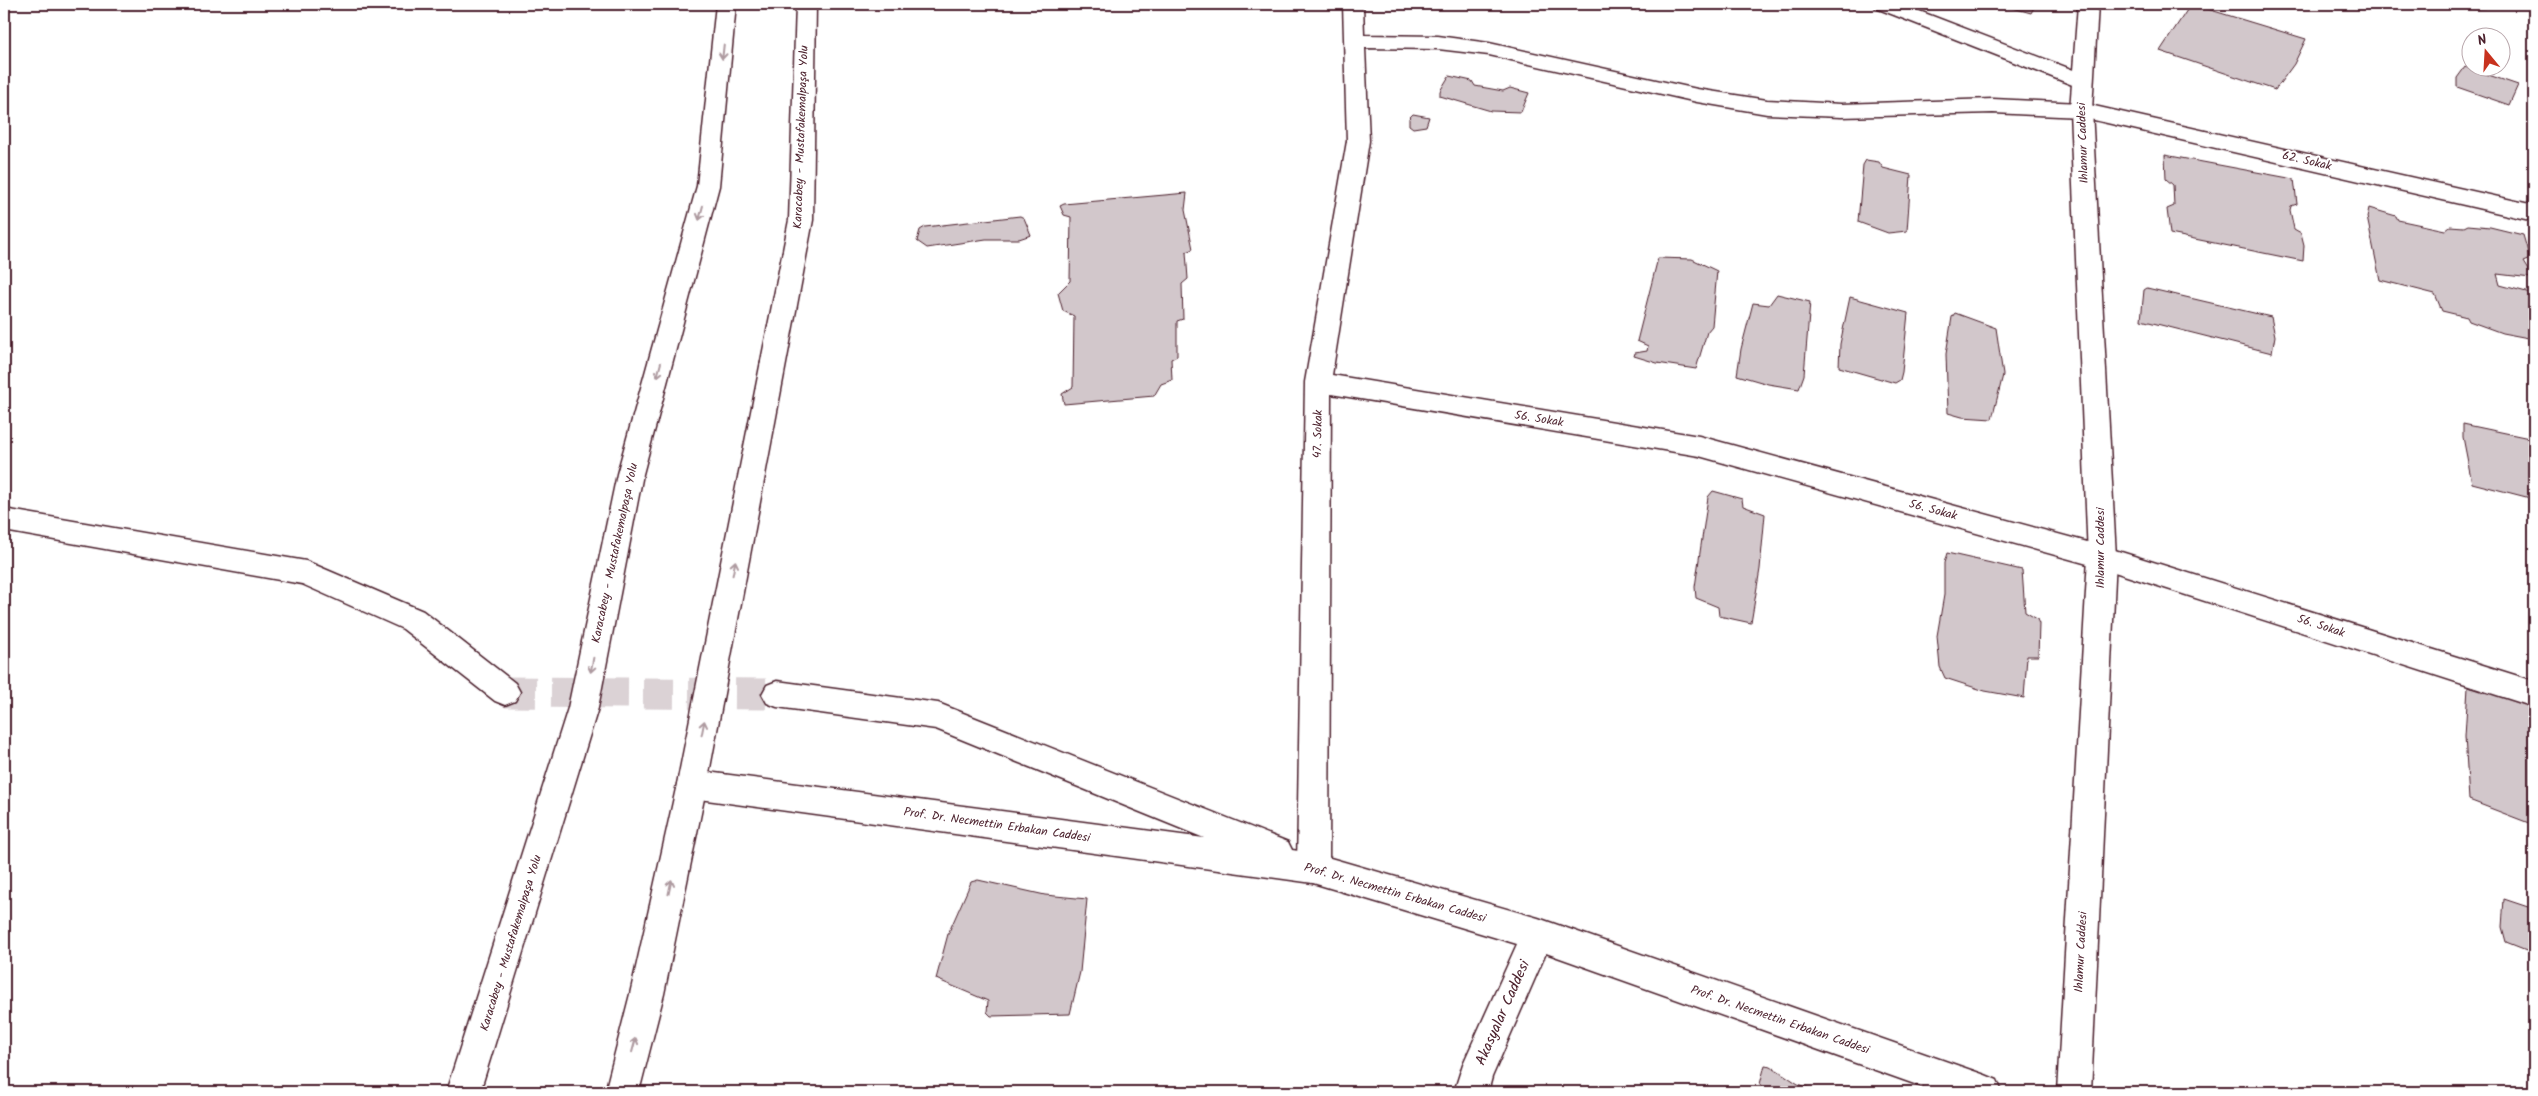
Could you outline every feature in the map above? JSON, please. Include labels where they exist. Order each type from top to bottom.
[{"type":"main road","name":"Karacabey - Mustafakemalpaşa Yolu","points":[[463,1092],[583,708],[630,474],[708,186],[726,4]]},
{"type":"main road","name":"Karacabey - Mustafakemalpaşa Yolu","points":[[622,1092],[647,994],[692,784],[801,220],[806,4]]},
{"type":"main road","name":"47. Sokak","points":[[1313,868],[1318,382],[1358,141],[1353,4]]},
{"type":"main road","points":[[1883,4],[2082,81]]},
{"type":"main road","name":"Ihlamur Caddesi","points":[[2074,1092],[2102,557],[2081,110],[2088,4]]},
{"type":"main road","name":"62. Sokak","points":[[1353,42],[1418,41],[1490,49],[1723,101],[1768,108],[1864,112],[1914,108],[2012,106],[2081,110],[2534,213]]},
{"type":"main road","name":"56. Sokak","points":[[1318,382],[1699,446],[2102,557],[2534,694]]},
{"type":"main road","points":[[4,520],[306,573],[413,620],[505,692]]},
{"type":"main road","points":[[776,694],[938,716],[1313,868]]},
{"type":"main road","name":"Prof. Dr. Necmettin Erbakan Caddesi","points":[[692,784],[1313,868],[1538,934],[1985,1092]]},
{"type":"main road","name":"Akasyalar Caddesi","points":[[1471,1092],[1475,1076],[1538,934]]},
{"type":"building","points":[[1998,4],[2036,4],[2031,13]]},
{"type":"building","points":[[2191,4],[2306,39],[2294,64],[2275,90],[2160,51]]},
{"type":"building","points":[[2458,4],[2487,4],[2486,8],[2474,9]]},
{"type":"building","points":[[2460,74],[2460,78],[2497,78],[2518,85],[2509,105],[2457,87],[2457,78]]},
{"type":"building","points":[[1449,76],[1472,81],[1475,86],[1503,91],[1510,88],[1529,93],[1521,112],[1491,111],[1440,96],[1440,91]]},
{"type":"building","points":[[1413,114],[1429,117],[1426,126],[1413,128],[1409,125],[1409,118]]},
{"type":"building","points":[[2165,155],[2294,179],[2297,204],[2291,206],[2290,210],[2294,229],[2301,233],[2304,245],[2303,261],[2170,234],[2167,209],[2174,206],[2173,185],[2166,179]]},
{"type":"building","points":[[1866,160],[1879,162],[1883,168],[1911,175],[1907,231],[1888,233],[1858,222],[1863,165]]},
{"type":"building","points":[[1187,193],[1185,210],[1193,249],[1186,252],[1188,279],[1182,284],[1183,319],[1177,321],[1177,356],[1171,359],[1172,380],[1161,384],[1154,396],[1064,404],[1062,394],[1073,387],[1074,316],[1063,311],[1058,293],[1070,281],[1071,217],[1064,215],[1060,206],[1064,204]]},
{"type":"building","points":[[2369,208],[2396,216],[2398,220],[2445,230],[2450,226],[2464,227],[2468,225],[2490,227],[2523,235],[2530,259],[2523,262],[2531,278],[2497,274],[2500,285],[2534,294],[2534,339],[2502,333],[2469,321],[2467,317],[2442,311],[2435,294],[2380,280],[2367,217]]},
{"type":"building","points":[[1020,216],[1024,218],[1031,235],[1019,239],[986,239],[927,248],[917,241],[920,230],[925,227]]},
{"type":"building","points":[[1658,258],[1692,259],[1717,271],[1712,326],[1707,332],[1696,369],[1657,363],[1634,356],[1635,353],[1647,351],[1648,346],[1637,341]]},
{"type":"building","points":[[2147,288],[2271,317],[2275,336],[2272,353],[2141,320],[2144,290]]},
{"type":"building","points":[[1777,294],[1810,302],[1804,375],[1799,389],[1768,384],[1737,375],[1741,349],[1753,303],[1769,305]]},
{"type":"building","points":[[1850,297],[1908,313],[1902,372],[1900,380],[1895,383],[1839,367],[1840,344]]},
{"type":"building","points":[[1955,313],[1996,328],[2003,375],[1992,419],[1962,417],[1948,413],[1946,354],[1952,317]]},
{"type":"building","points":[[2463,424],[2534,439],[2534,499],[2472,483],[2463,437]]},
{"type":"building","points":[[1713,491],[1742,499],[1743,506],[1765,514],[1760,569],[1751,623],[1719,616],[1718,607],[1696,598],[1695,587],[1708,497]]},
{"type":"building","points":[[1947,553],[2022,570],[2025,612],[2037,619],[2039,624],[2038,656],[2027,656],[2024,698],[1985,691],[1945,678],[1940,667],[1937,636],[1944,595],[1944,563]]},
{"type":"building","points":[[2468,687],[2505,696],[2534,708],[2534,825],[2469,800],[2465,736]]},
{"type":"building","points":[[978,880],[1045,895],[1087,899],[1080,972],[1070,1014],[991,1016],[987,1012],[988,1001],[936,979],[948,934],[971,882]]},
{"type":"building","points":[[2504,899],[2534,909],[2534,953],[2506,942],[2502,927]]},
{"type":"building","points":[[1765,1065],[1771,1066],[1798,1084],[1822,1092],[1764,1092],[1760,1084]]},
{"type":"tunnel","points":[[505,692],[777,694]]}]
